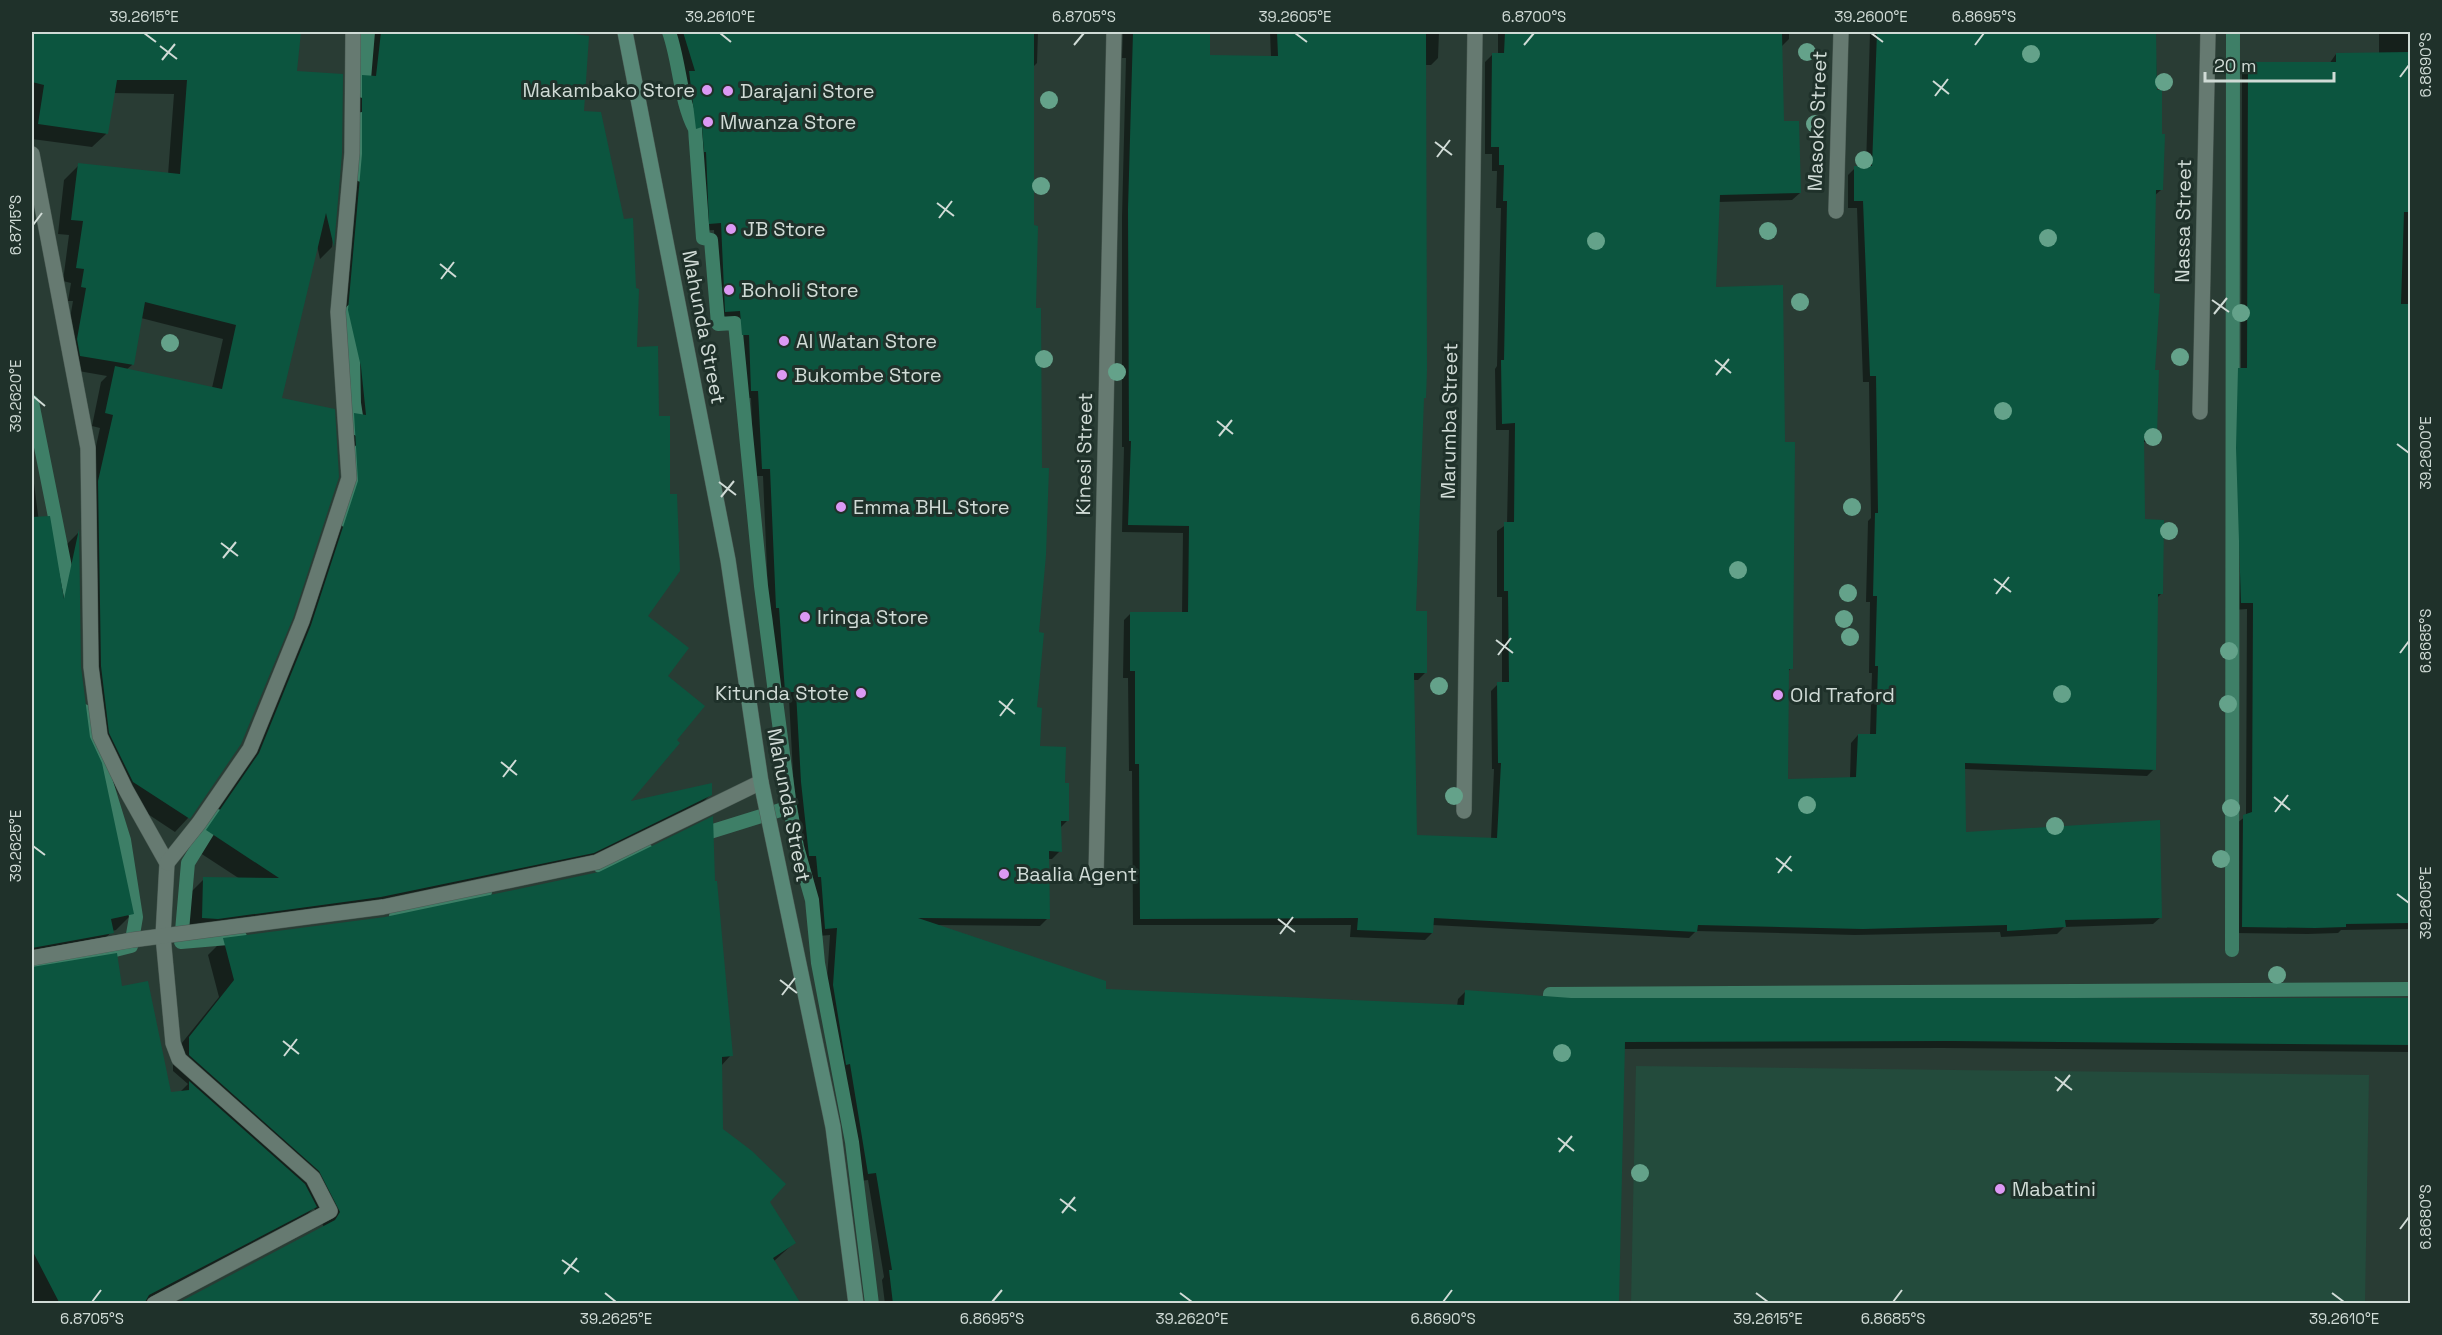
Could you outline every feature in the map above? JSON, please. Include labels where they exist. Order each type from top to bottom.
[{"type":"street","points":[[166,863],[199,823],[249,749],[302,621],[349,478],[338,312],[352,153],[353,32]]},
{"type":"street","name":"Mahunda Street","points":[[625,32],[728,560],[761,782],[833,1127],[856,1304]]},
{"type":"street","name":"Kinesi Street","points":[[1096,877],[1114,32]]},
{"type":"street","name":"Marumba Street","points":[[1464,811],[1475,32]]},
{"type":"street","name":"Masoko Street","points":[[1836,211],[1841,32]]},
{"type":"street","name":"Nassa Street","points":[[2200,412],[2208,32]]},
{"type":"street","points":[[32,154],[88,448],[91,667],[100,736],[126,790],[166,863],[163,936],[172,1043],[179,1059],[313,1178],[330,1210],[154,1304]]},
{"type":"street","points":[[32,958],[163,936],[383,907],[597,862],[761,782]]},
{"type":"green space","name":"Mabatini","points":[[1636,1066],[2369,1075],[2365,1303],[1631,1303]]},
{"type":"building","points":[[32,32],[301,32],[297,71],[343,74],[342,153],[334,247],[326,213],[282,398],[335,409],[339,477],[293,618],[241,744],[190,819],[133,782],[109,733],[101,666],[98,481],[113,415],[105,413],[115,366],[222,389],[236,325],[145,302],[134,365],[80,356],[77,339],[86,288],[81,287],[84,269],[76,268],[83,221],[71,220],[78,163],[180,174],[187,80],[117,80],[108,134],[38,124],[44,85],[32,82]]},
{"type":"building","points":[[381,32],[574,32],[574,34],[589,36],[584,111],[601,112],[624,219],[633,218],[636,288],[639,289],[637,347],[658,346],[659,416],[670,416],[670,494],[677,494],[680,571],[648,616],[689,648],[668,676],[705,706],[677,740],[680,743],[631,801],[712,783],[712,795],[594,853],[381,897],[218,919],[202,918],[203,877],[279,878],[206,830],[259,753],[311,625],[358,481],[354,413],[366,415],[361,367],[348,310],[362,154],[362,75],[376,76]]},
{"type":"building","points":[[683,32],[1034,32],[1034,225],[1038,226],[1036,308],[1041,308],[1042,468],[1049,468],[1046,555],[1039,632],[1044,633],[1037,707],[1042,708],[1040,746],[1066,747],[1065,783],[1069,783],[1069,821],[1061,821],[1062,852],[1049,851],[1050,919],[918,918],[1106,981],[1106,989],[1464,1005],[1465,990],[1571,998],[2410,998],[2410,1045],[1951,1041],[1625,1042],[1619,1304],[893,1304],[889,1270],[892,1270],[876,1173],[868,1174],[850,1064],[846,1065],[833,985],[837,928],[825,929],[821,877],[818,877],[816,856],[809,856],[801,782],[796,692],[785,692],[779,608],[776,608],[770,469],[762,469],[758,391],[751,391],[749,335],[742,335],[740,311],[725,312],[721,223],[709,224],[706,152],[704,152],[702,127],[696,129],[689,71],[695,71]]},
{"type":"building","points":[[1133,32],[1210,32],[1210,55],[1278,56],[1277,32],[1426,32],[1427,370],[1416,611],[1427,611],[1427,673],[1414,673],[1417,835],[1497,838],[1501,763],[1498,763],[1497,682],[1509,682],[1508,591],[1504,591],[1504,522],[1514,522],[1515,423],[1502,424],[1501,360],[1504,360],[1507,201],[1503,201],[1504,165],[1499,165],[1499,147],[1491,147],[1492,53],[1504,53],[1505,32],[1782,32],[1784,121],[1799,121],[1801,193],[1720,195],[1716,287],[1783,285],[1785,442],[1795,442],[1793,669],[1789,669],[1788,779],[1856,777],[1858,734],[1876,734],[1877,596],[1873,596],[1875,513],[1878,513],[1876,376],[1870,376],[1863,201],[1854,201],[1854,166],[1872,166],[1877,32],[2156,32],[2157,90],[2162,90],[2162,134],[2165,134],[2163,190],[2156,190],[2154,293],[2160,294],[2155,370],[2159,370],[2157,435],[2144,435],[2145,519],[2164,520],[2163,594],[2158,594],[2156,770],[1965,763],[1966,832],[2160,820],[2162,918],[2065,920],[2066,927],[2007,931],[2007,925],[1863,929],[1698,925],[1697,932],[1434,918],[1433,933],[1357,930],[1358,918],[1140,919],[1139,764],[1135,764],[1135,671],[1130,671],[1130,612],[1188,612],[1189,526],[1128,525],[1131,441],[1129,441],[1128,209]]},
{"type":"building","points":[[2410,52],[2410,212],[2404,212],[2401,304],[2410,304],[2410,923],[2346,924],[2346,927],[2315,928],[2242,927],[2243,815],[2252,812],[2253,603],[2241,603],[2236,448],[2238,368],[2247,368],[2248,62],[2336,62],[2336,53]]},
{"type":"building","points":[[50,516],[64,599],[79,529],[81,667],[90,737],[102,763],[134,914],[111,919],[114,933],[32,948],[32,517]]},
{"type":"building","points":[[713,816],[715,881],[717,881],[733,1056],[722,1057],[723,1129],[752,1151],[786,1184],[770,1202],[796,1243],[773,1258],[801,1304],[176,1304],[335,1220],[340,1212],[319,1171],[189,1055],[189,1037],[234,980],[223,938],[385,917],[599,872]]},
{"type":"building","points":[[117,953],[122,986],[148,981],[171,1092],[189,1090],[189,1081],[305,1184],[317,1207],[149,1295],[144,1304],[60,1304],[32,1250],[32,967]]},
{"type":"waterway","points":[[363,91],[368,32]]},
{"type":"waterway","points":[[669,32],[686,106],[695,129],[703,238],[711,240],[718,324],[735,323],[761,586],[790,807],[797,847],[812,900],[818,963],[852,1142],[872,1304]]},
{"type":"waterway","points":[[2232,950],[2233,32]]},
{"type":"waterway","points":[[361,175],[362,119]]},
{"type":"waterway","points":[[352,311],[354,403],[358,429]]},
{"type":"waterway","points":[[32,402],[71,597]]},
{"type":"waterway","points":[[347,521],[360,451]]},
{"type":"waterway","points":[[32,971],[131,946],[136,917],[124,840],[84,711]]},
{"type":"waterway","points":[[697,836],[790,807]]},
{"type":"waterway","points":[[217,816],[188,863],[181,942],[240,937]]},
{"type":"waterway","points":[[600,866],[647,851]]},
{"type":"waterway","points":[[396,916],[485,892]]},
{"type":"waterway","points":[[1549,1014],[1550,994],[2410,989]]},
{"type":"place","name":"Makambako Store","points":[[707,90]]},
{"type":"place","name":"Darajani Store","points":[[728,91]]},
{"type":"place","name":"Mwanza Store","points":[[708,122]]},
{"type":"place","name":"JB Store","points":[[731,229]]},
{"type":"place","name":"Boholi Store","points":[[729,290]]},
{"type":"place","name":"Al Watan Store","points":[[784,341]]},
{"type":"place","name":"Bukombe Store","points":[[782,375]]},
{"type":"place","name":"Emma BHL Store","points":[[841,507]]},
{"type":"place","name":"Iringa Store","points":[[805,617]]},
{"type":"place","name":"Kitunda Stote","points":[[861,693]]},
{"type":"place","name":"Old Traford","points":[[1778,695]]},
{"type":"place","name":"Baalia Agent","points":[[1004,874]]},
{"type":"place","name":"Mabatini","points":[[2000,1189]]}]
